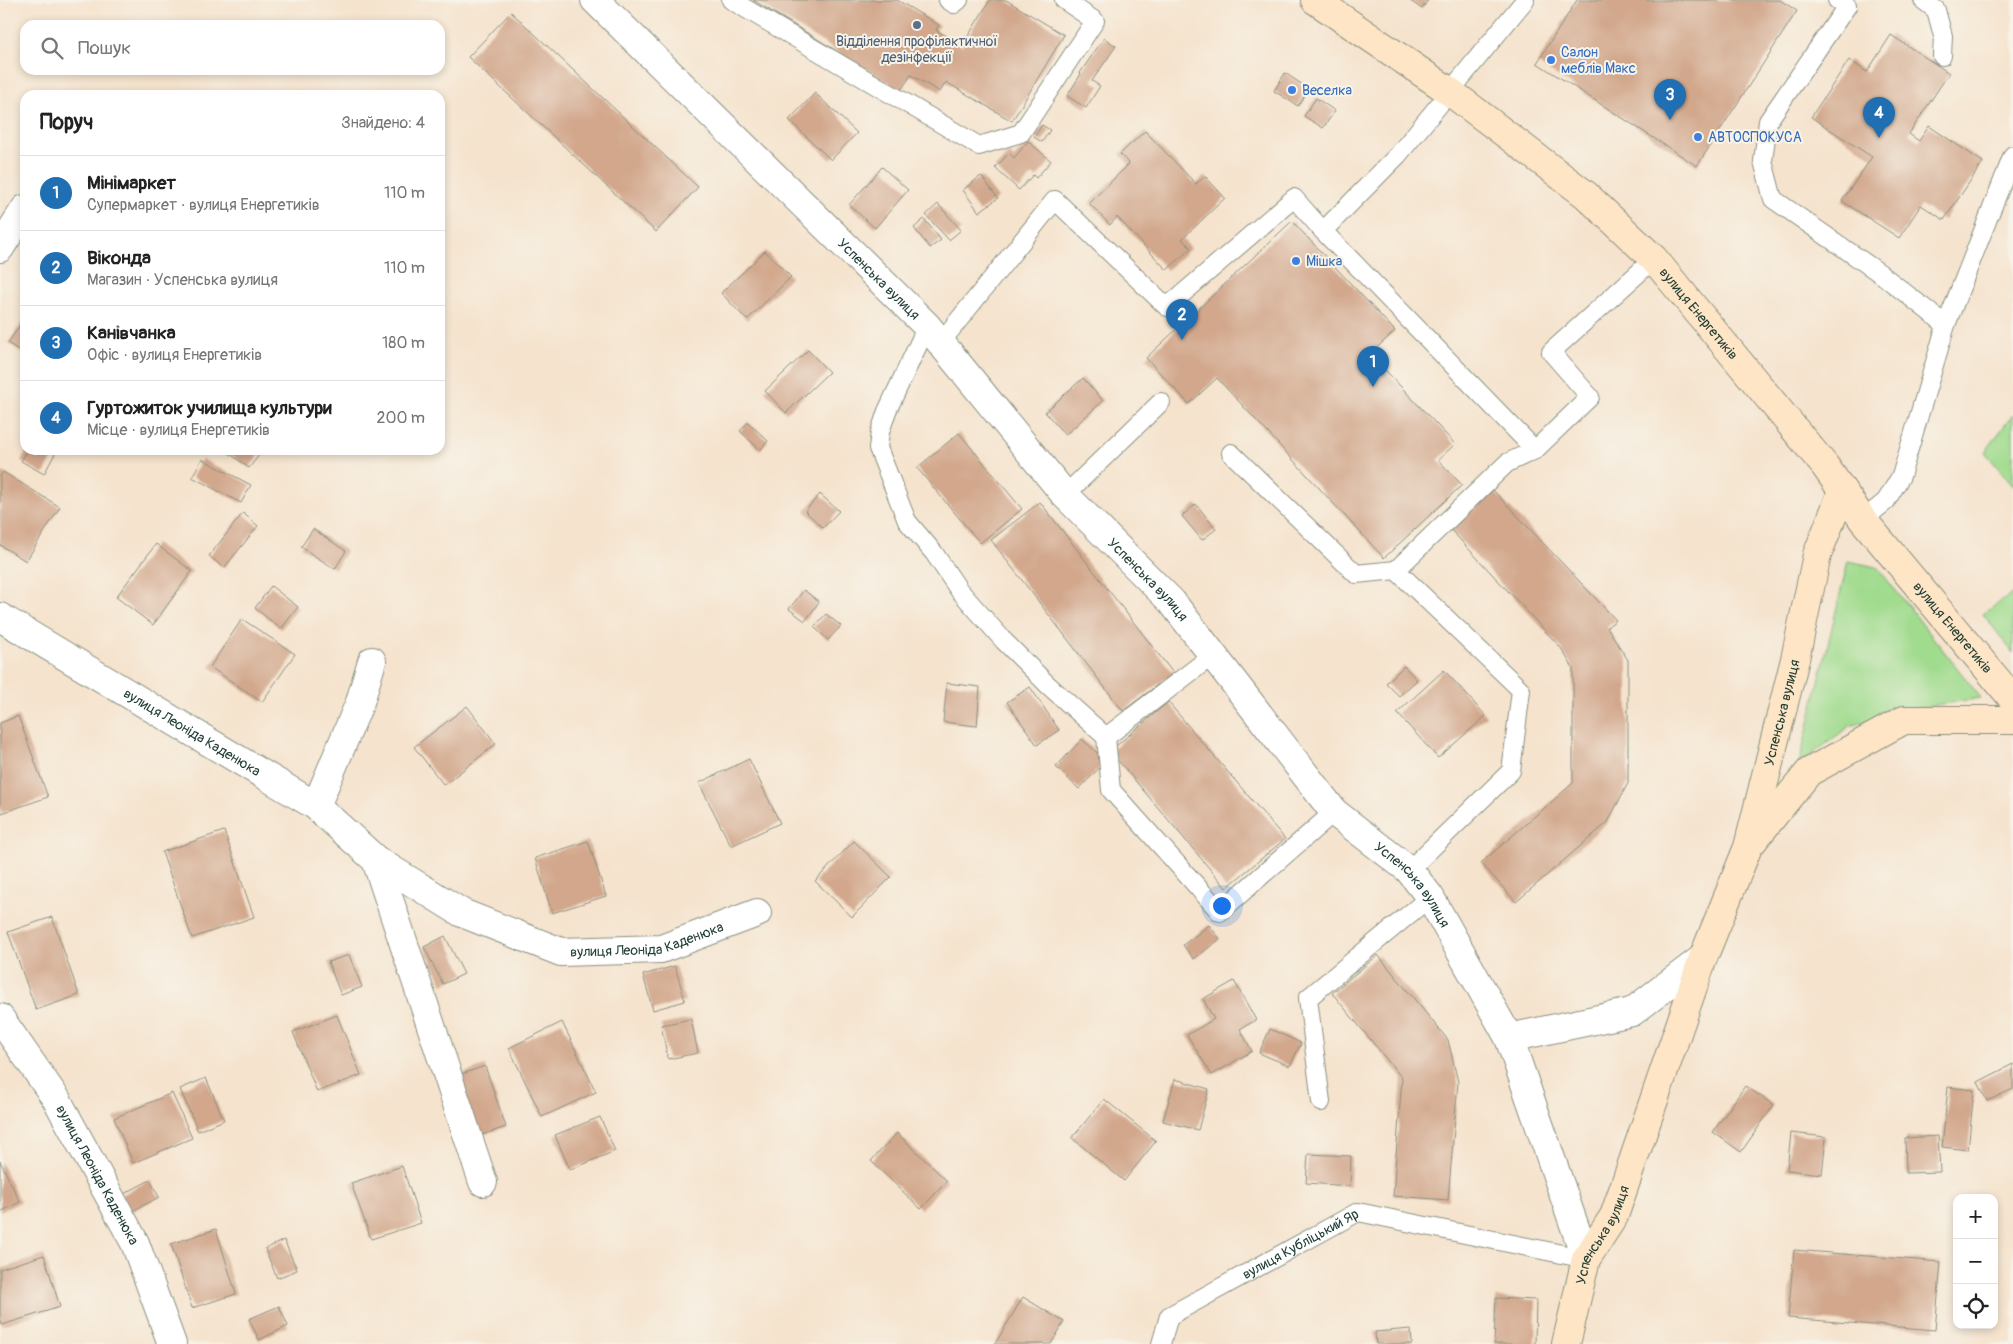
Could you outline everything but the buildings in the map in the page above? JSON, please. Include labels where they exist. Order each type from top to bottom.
[{"type":"street","name":"Успенська вулиця","points":[[595,0],[934,334],[1065,495],[1172,602],[1334,812],[1409,870],[1430,897],[1509,1038],[1586,1259]]},
{"type":"street","name":"вулиця Енергетиків","points":[[1315,0],[1449,92],[1586,195],[1654,259],[1824,466],[1863,520],[2013,698]]},
{"type":"street","points":[[0,248],[20,217]]},
{"type":"street","name":"Успенська вулиця","points":[[1566,1344],[1586,1259],[1614,1216],[1703,958],[1748,847],[1795,659],[1817,556],[1842,492]]},
{"type":"street","name":"вулиця Леоніда Каденюка","points":[[0,617],[316,806],[376,860],[462,913],[561,952],[660,949],[757,913]]},
{"type":"street","points":[[316,806],[360,702],[372,661]]},
{"type":"street","points":[[1748,847],[1809,772],[1904,720],[2013,720]]},
{"type":"street","name":"вулиця Леоніда Каденюка","points":[[376,860],[483,1182]]},
{"type":"street","points":[[1509,1038],[1632,1012],[1703,958]]},
{"type":"street","name":"вулиця Леоніда Каденюка","points":[[0,1018],[57,1100],[135,1243],[172,1344]]},
{"type":"lane","points":[[732,0],[979,146],[1021,133],[1095,20],[1064,0]]},
{"type":"lane","points":[[948,0],[954,4],[959,0]]},
{"type":"lane","points":[[1323,231],[1398,155],[1525,0]]},
{"type":"lane","points":[[1923,0],[1936,10],[1944,36],[1942,56]]},
{"type":"lane","points":[[1845,2],[1768,121],[1763,161],[1773,199],[1881,274],[1946,325]]},
{"type":"lane","points":[[1863,520],[1886,501],[1901,476],[1946,325],[2013,155]]},
{"type":"lane","points":[[1334,812],[1220,912],[1111,790],[1106,737],[1048,685],[1004,641],[959,590],[934,553],[907,521],[878,448],[880,432],[887,411],[934,334],[1055,200],[1167,308],[1294,198],[1323,231],[1536,450]]},
{"type":"lane","points":[[1231,453],[1356,574],[1396,570],[1507,463],[1536,450],[1590,397],[1551,352],[1654,259]]},
{"type":"lane","points":[[1065,495],[1161,402]]},
{"type":"lane","points":[[1396,570],[1521,690],[1511,771],[1409,870]]},
{"type":"lane","points":[[1106,737],[1213,655]]},
{"type":"lane","points":[[1321,1102],[1308,998],[1430,897]]},
{"type":"lane","name":"вулиця Кубліцький Яр","points":[[1161,1344],[1170,1316],[1358,1212],[1586,1259]]},
{"type":"green space","points":[[2013,414],[2013,486],[1985,452]]},
{"type":"green space","points":[[1848,561],[1877,567],[1981,698],[1911,709],[1850,726],[1799,764]]},
{"type":"green space","points":[[2013,593],[2013,653],[1983,614]]},
{"type":"place","name":"Відділення профілактичної дезінфекції","points":[[917,25]]},
{"type":"place","name":"Салон меблів Макс","points":[[1551,60]]},
{"type":"place","name":"Веселка","points":[[1292,90]]},
{"type":"place","name":"Канівчанка","points":[[1670,120]]},
{"type":"place","name":"АВТОСПОКУСА","points":[[1698,137]]},
{"type":"place","name":"Гуртожиток училища культури","points":[[1879,138]]},
{"type":"place","name":"Мішка","points":[[1296,261]]},
{"type":"place","name":"Віконда","points":[[1182,340]]},
{"type":"place","name":"Мінімаркет","points":[[1373,387]]}]
